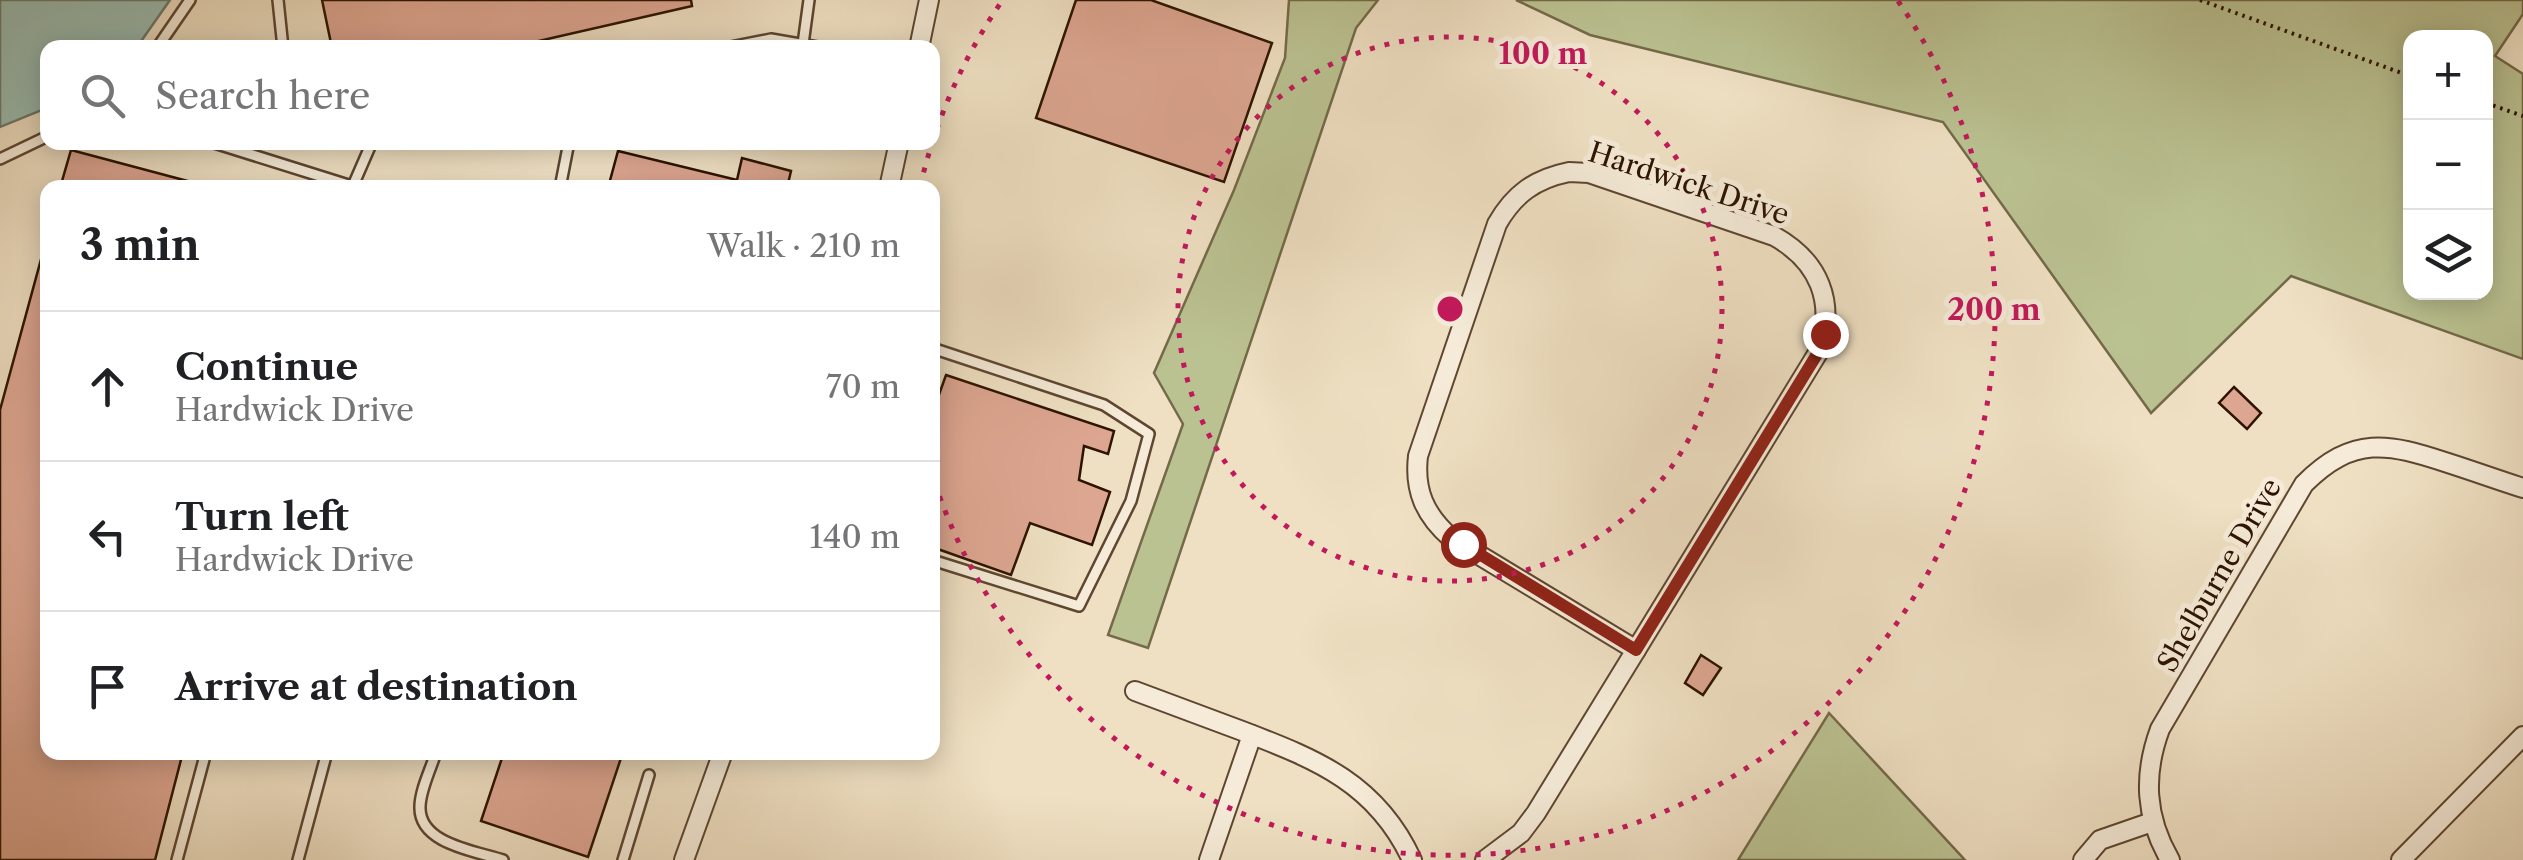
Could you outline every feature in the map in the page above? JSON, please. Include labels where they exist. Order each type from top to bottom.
[{"type":"street","points":[[921,40],[929,0]]},
{"type":"street","points":[[891,180],[897,150]]},
{"type":"street","name":"Hardwick Drive","points":[[1485,860],[1520,833],[1536,813],[1636,650],[1819,351],[1827,315],[1825,296],[1808,260],[1774,236],[1589,173],[1569,172],[1532,184],[1506,208],[1497,224],[1418,456],[1418,492],[1436,525],[1451,538],[1636,650]]},
{"type":"street","name":"Shelburne Drive","points":[[2170,860],[2152,822],[2148,772],[2160,729],[2304,484],[2321,467],[2358,449],[2380,446],[2403,448],[2523,488]]},
{"type":"street","points":[[1135,691],[1322,763],[1374,802],[1412,860]]},
{"type":"street","points":[[1209,860],[1252,735]]},
{"type":"street","points":[[2401,860],[2523,736]]},
{"type":"street","points":[[684,860],[721,760]]},
{"type":"street","points":[[2082,860],[2100,840],[2152,822]]},
{"type":"lane","points":[[162,40],[190,0]]},
{"type":"lane","points":[[278,0],[281,40]]},
{"type":"lane","points":[[804,40],[809,0]]},
{"type":"lane","points":[[0,159],[40,140]]},
{"type":"lane","points":[[238,150],[332,180]]},
{"type":"lane","points":[[258,156],[259,150]]},
{"type":"lane","points":[[357,180],[369,150]]},
{"type":"lane","points":[[562,180],[567,150]]},
{"type":"lane","points":[[940,351],[1104,405],[1148,434],[1131,502],[1080,606],[940,562]]},
{"type":"lane","points":[[177,860],[204,760]]},
{"type":"lane","points":[[298,860],[324,760]]},
{"type":"lane","points":[[434,760],[420,806],[422,822],[436,838],[502,860]]},
{"type":"lane","points":[[623,860],[650,776]]},
{"type":"path","points":[[2200,0],[2403,73]]},
{"type":"path","points":[[2493,105],[2523,116]]},
{"type":"green space","points":[[1289,0],[1378,0],[1356,28],[1148,648],[1108,635],[1183,424],[1154,373],[1234,190],[1285,58]]},
{"type":"green space","points":[[1516,0],[2523,0],[2523,14],[2495,56],[2523,74],[2523,359],[2291,276],[2151,413],[1943,122],[1590,35]]},
{"type":"green space","points":[[1829,713],[1965,860],[1738,860]]},
{"type":"water","points":[[0,0],[170,0],[142,40],[40,40],[40,111],[0,127]]},
{"type":"building","points":[[322,0],[691,0],[692,6],[543,40],[330,40]]},
{"type":"building","points":[[1076,0],[1151,0],[1272,43],[1224,182],[1036,118]]},
{"type":"building","points":[[71,150],[184,180],[62,180]]},
{"type":"building","points":[[618,151],[737,180],[610,180]]},
{"type":"building","points":[[742,158],[791,171],[789,180],[737,180]]},
{"type":"building","points":[[40,263],[40,760],[181,760],[155,860],[0,860],[0,410]]},
{"type":"building","points":[[946,375],[1114,431],[1108,454],[1084,446],[1079,480],[1110,492],[1092,545],[1030,523],[1011,575],[940,550],[940,392]]},
{"type":"building","points":[[2234,387],[2261,413],[2247,429],[2219,403]]},
{"type":"building","points":[[1701,655],[1721,668],[1703,695],[1685,683]]},
{"type":"building","points":[[501,760],[620,760],[588,857],[481,821]]},
{"type":"route","points":[[1463,544],[1636,650],[1819,351],[1825,334]]}]
